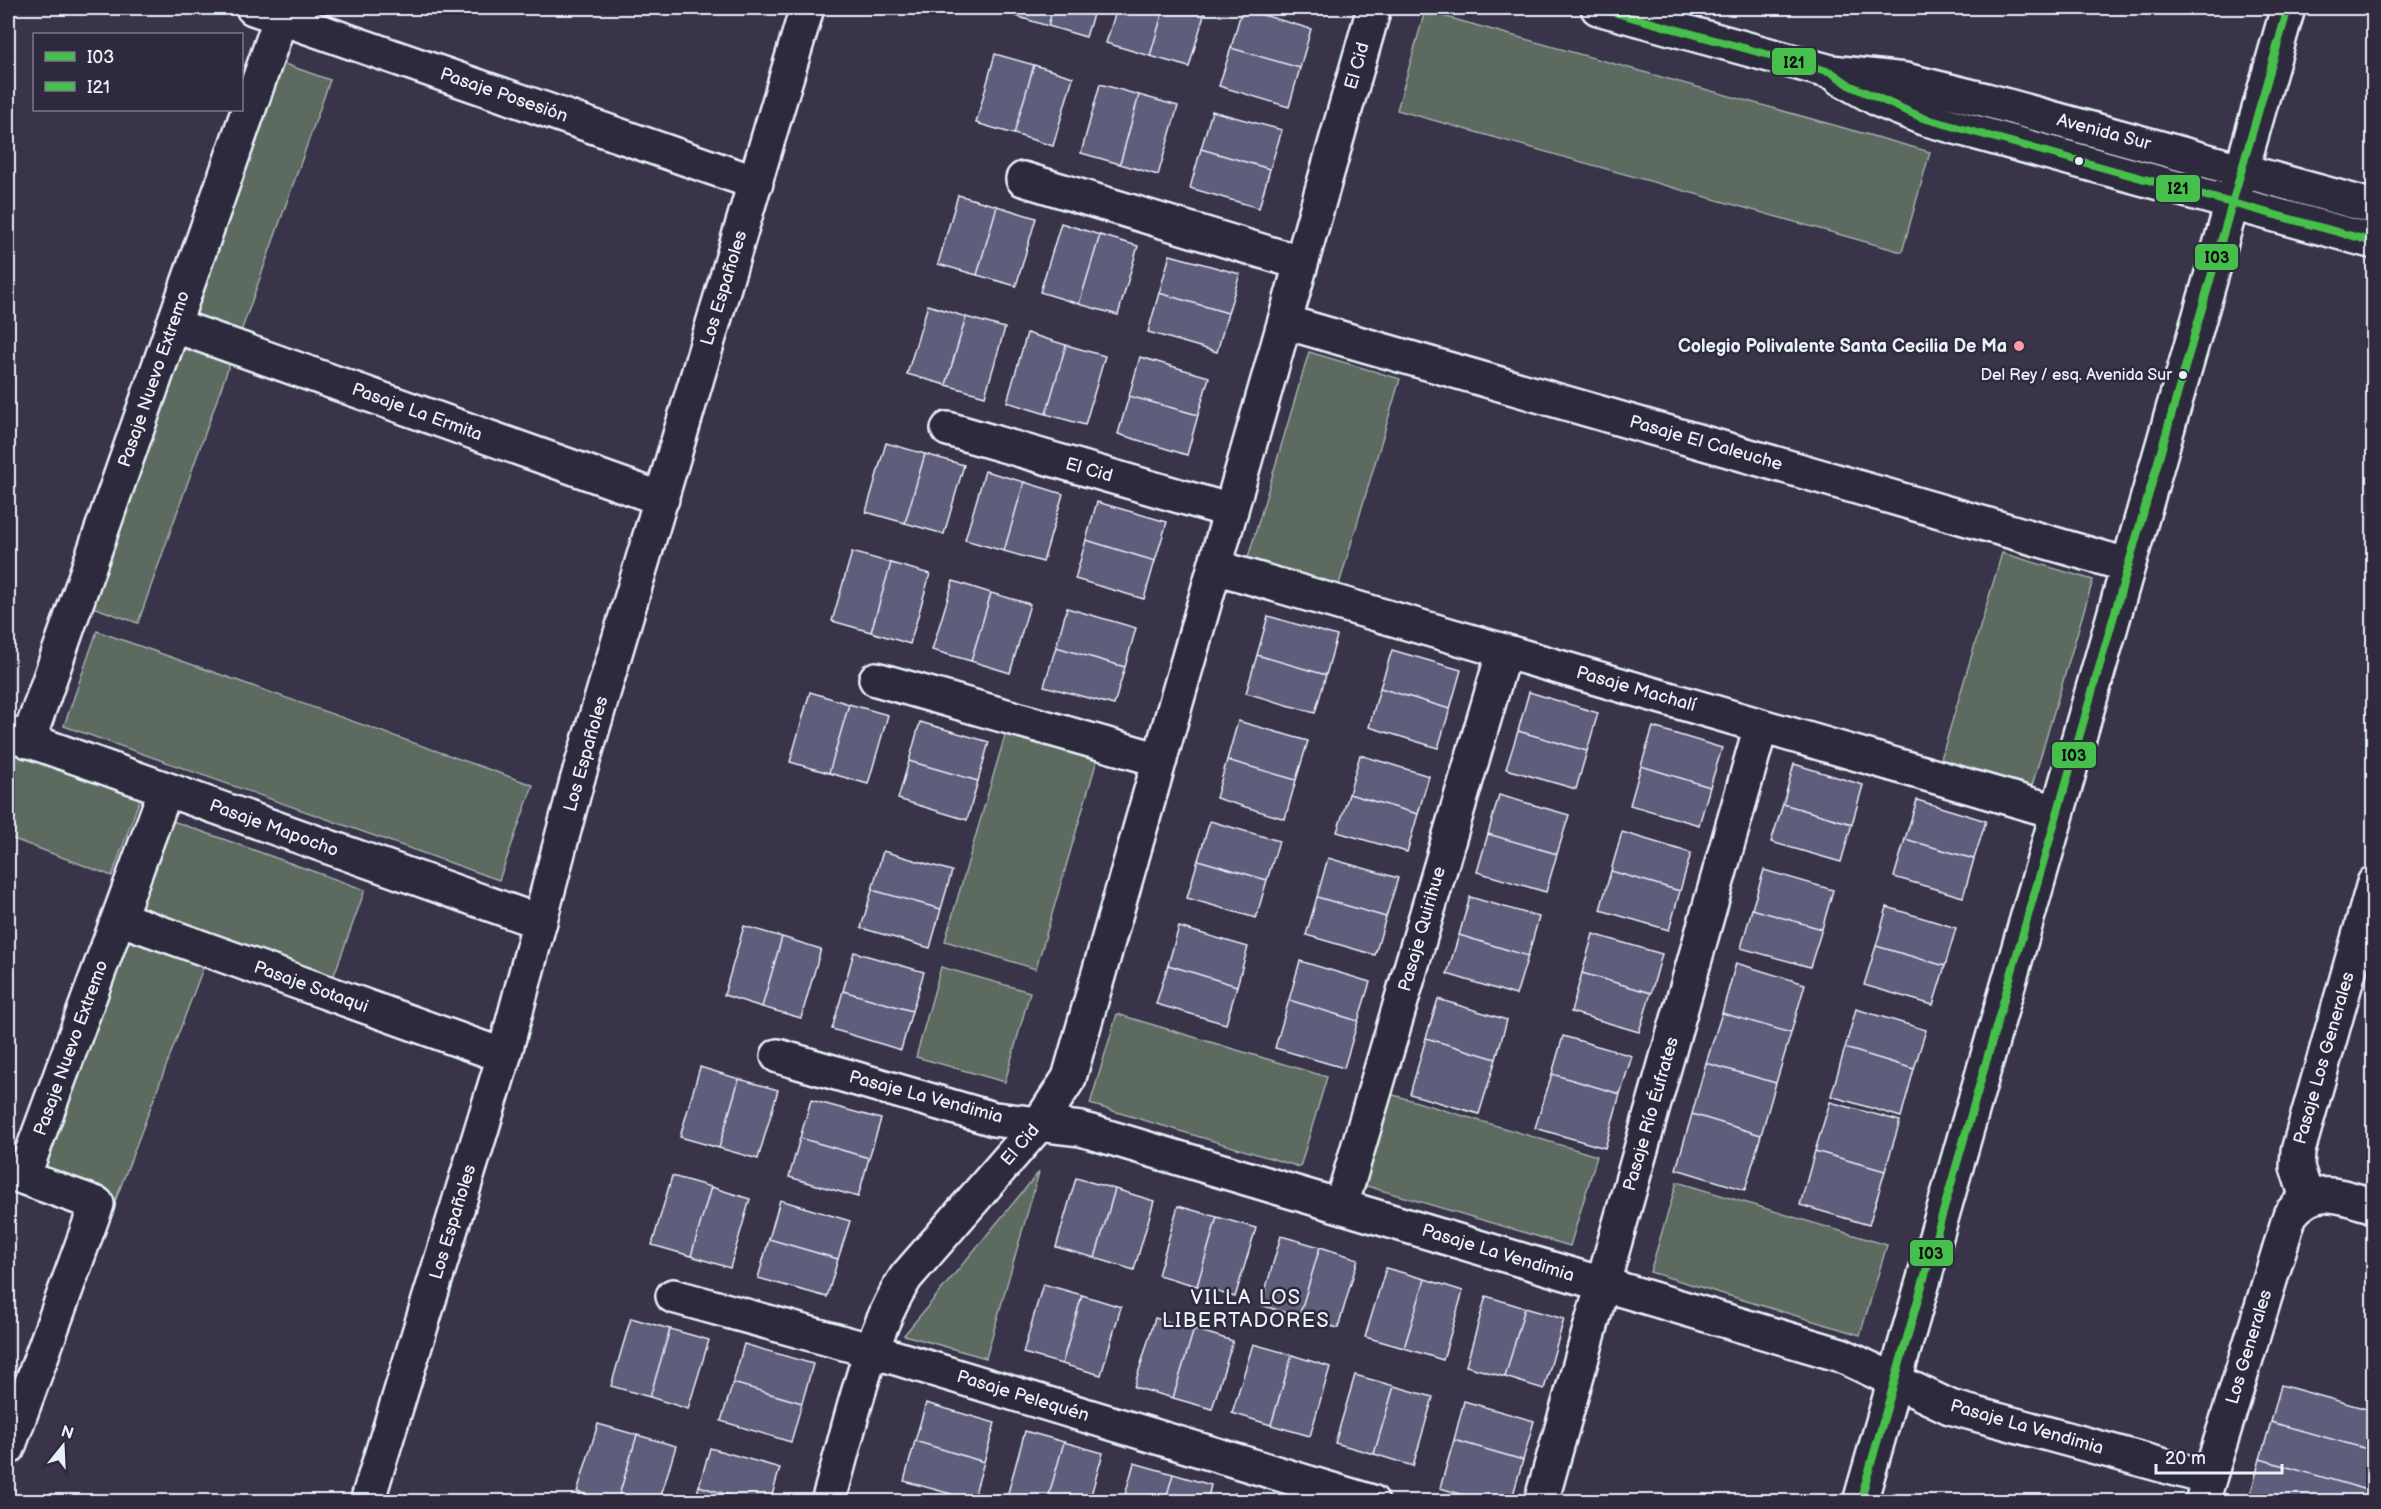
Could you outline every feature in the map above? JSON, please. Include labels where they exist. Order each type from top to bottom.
[{"type":"street","name":"Los Españoles","points":[[367,1502],[504,1056],[577,782],[807,8]]},
{"type":"street","name":"El Cid","points":[[828,1502],[885,1316],[906,1277],[1039,1124],[1069,1077],[1374,8]]},
{"type":"street","name":"Avenida Sur","points":[[1598,8],[1831,72],[1905,80],[2373,207]]},
{"type":"street","points":[[1860,1502],[2288,8]]},
{"type":"street","name":"Pasaje Posesión","points":[[267,12],[756,183]]},
{"type":"street","name":"Pasaje Nuevo Extremo","points":[[243,92],[267,12]]},
{"type":"street","name":"Avenida Sur","points":[[1831,72],[1851,86],[1923,118],[2373,242]]},
{"type":"street","name":"Pasaje Nuevo Extremo","points":[[18,737],[173,326],[237,111]]},
{"type":"street","points":[[1023,179],[1301,263]]},
{"type":"street","name":"Pasaje El Caleuche","points":[[1285,322],[2127,565]]},
{"type":"street","name":"Pasaje La Ermita","points":[[173,326],[662,499]]},
{"type":"street","name":"El Cid","points":[[948,429],[1230,511]]},
{"type":"street","name":"Pasaje Machalí","points":[[1215,567],[2057,812]]},
{"type":"street","name":"Pasaje Quirihue","points":[[1341,1206],[1504,651]]},
{"type":"street","points":[[876,679],[1160,760]]},
{"type":"street","name":"Pasaje Río Éufrates","points":[[1541,1502],[1761,726]]},
{"type":"street","name":"Pasaje Mapocho","points":[[18,737],[540,922]]},
{"type":"street","name":"Pasaje Nuevo Extremo","points":[[15,1175],[119,918],[166,789]]},
{"type":"street","name":"Pasaje Los Generales","points":[[2307,1198],[2297,1167],[2298,1151],[2373,883]]},
{"type":"street","name":"Pasaje Sotaqui","points":[[119,918],[504,1056]]},
{"type":"street","name":"Pasaje La Vendimia","points":[[778,1056],[994,1119],[1081,1129],[1841,1355],[1950,1407],[2206,1490]]},
{"type":"street","points":[[8,1448],[97,1204],[15,1175]]},
{"type":"street","points":[[2307,1198],[2328,1194],[2373,1206]]},
{"type":"street","name":"Los Generales","points":[[2206,1490],[2285,1226],[2297,1206],[2307,1198]]},
{"type":"street","name":"Pasaje Pelequén","points":[[673,1296],[873,1351],[1372,1502]]},
{"type":"green space","points":[[1425,11],[1930,152],[1902,252],[1397,110]]},
{"type":"green space","points":[[279,62],[330,80],[138,623],[87,605]]},
{"type":"green space","points":[[1309,352],[1400,379],[1338,588],[1247,561]]},
{"type":"green space","points":[[2002,553],[2093,580],[2031,789],[1940,762]]},
{"type":"green space","points":[[97,631],[533,785],[499,880],[64,726]]},
{"type":"green space","points":[[1006,732],[1097,760],[1036,969],[945,941]]},
{"type":"green space","points":[[8,749],[141,796],[112,876],[8,837]]},
{"type":"green space","points":[[170,820],[365,890],[333,978],[139,907]]},
{"type":"green space","points":[[134,935],[205,963],[116,1199],[53,1172],[45,1167],[43,1160],[126,938]]},
{"type":"green space","points":[[941,967],[1030,992],[1005,1082],[916,1057]]},
{"type":"green space","points":[[1117,1014],[1327,1077],[1300,1167],[1090,1104]]},
{"type":"green space","points":[[1387,1093],[1597,1156],[1570,1246],[1360,1184]]},
{"type":"green space","points":[[1039,1172],[986,1358],[904,1335]]},
{"type":"green space","points":[[1677,1182],[1887,1245],[1860,1335],[1650,1272]]},
{"type":"building","points":[[1000,8],[1053,8],[1048,26],[999,11]]},
{"type":"building","points":[[1053,8],[1095,8],[1086,37],[1048,26]]},
{"type":"building","points":[[1117,8],[1164,8],[1150,56],[1106,43]]},
{"type":"building","points":[[1164,8],[1206,8],[1189,67],[1150,56]]},
{"type":"building","points":[[1242,9],[1311,29],[1300,68],[1231,48]]},
{"type":"building","points":[[1231,48],[1300,68],[1289,107],[1219,86]]},
{"type":"building","points":[[995,54],[1034,65],[1014,134],[976,123]]},
{"type":"building","points":[[1034,65],[1073,77],[1053,146],[1014,134]]},
{"type":"building","points":[[1100,84],[1139,95],[1120,164],[1081,153]]},
{"type":"building","points":[[1139,95],[1178,106],[1158,175],[1120,164]]},
{"type":"building","points":[[1212,111],[1282,130],[1270,169],[1201,149]]},
{"type":"building","points":[[1201,149],[1270,169],[1259,208],[1190,188]]},
{"type":"building","points":[[958,195],[997,206],[977,275],[938,264]]},
{"type":"building","points":[[997,206],[1036,218],[1016,286],[977,275]]},
{"type":"building","points":[[1061,223],[1100,235],[1079,304],[1040,292]]},
{"type":"building","points":[[1100,235],[1138,246],[1118,315],[1079,304]]},
{"type":"building","points":[[1170,255],[1240,274],[1228,313],[1159,293]]},
{"type":"building","points":[[1159,293],[1228,313],[1217,352],[1148,332]]},
{"type":"building","points":[[928,305],[966,317],[946,385],[907,374]]},
{"type":"building","points":[[966,317],[1005,328],[985,396],[946,385]]},
{"type":"building","points":[[1027,333],[1066,345],[1046,414],[1007,402]]},
{"type":"building","points":[[1066,345],[1105,356],[1085,425],[1046,414]]},
{"type":"building","points":[[1140,357],[1209,377],[1198,415],[1129,396]]},
{"type":"building","points":[[1129,396],[1198,415],[1187,455],[1118,434]]},
{"type":"building","points":[[886,443],[925,454],[905,523],[866,512]]},
{"type":"building","points":[[925,454],[964,465],[944,534],[905,523]]},
{"type":"building","points":[[985,471],[1024,482],[1004,551],[965,540]]},
{"type":"building","points":[[1024,482],[1063,494],[1043,562],[1004,551]]},
{"type":"building","points":[[1097,502],[1167,522],[1155,561],[1086,540]]},
{"type":"building","points":[[1086,540],[1155,561],[1144,599],[1075,579]]},
{"type":"building","points":[[852,552],[891,563],[871,632],[832,621]]},
{"type":"building","points":[[891,563],[930,574],[910,644],[871,632]]},
{"type":"building","points":[[953,581],[991,593],[971,661],[932,650]]},
{"type":"building","points":[[991,593],[1030,604],[1010,673],[971,661]]},
{"type":"building","points":[[1067,608],[1136,628],[1125,667],[1056,647]]},
{"type":"building","points":[[1268,616],[1337,636],[1326,675],[1257,655]]},
{"type":"building","points":[[1056,647],[1125,667],[1114,705],[1044,686]]},
{"type":"building","points":[[1392,650],[1461,670],[1450,709],[1380,688]]},
{"type":"building","points":[[1257,655],[1326,675],[1315,713],[1246,693]]},
{"type":"building","points":[[1380,688],[1450,709],[1438,748],[1369,727]]},
{"type":"building","points":[[810,692],[849,704],[829,773],[790,762]]},
{"type":"building","points":[[1529,692],[1598,713],[1587,751],[1518,731]]},
{"type":"building","points":[[849,704],[888,715],[868,784],[829,773]]},
{"type":"building","points":[[1238,721],[1308,741],[1296,780],[1227,760]]},
{"type":"building","points":[[920,722],[989,742],[978,781],[909,761]]},
{"type":"building","points":[[1653,727],[1722,748],[1710,787],[1641,766]]},
{"type":"building","points":[[1518,731],[1587,751],[1576,789],[1506,769]]},
{"type":"building","points":[[1360,755],[1429,776],[1418,814],[1349,794]]},
{"type":"building","points":[[1227,760],[1296,780],[1285,819],[1216,798]]},
{"type":"building","points":[[909,761],[978,781],[967,820],[898,799]]},
{"type":"building","points":[[1794,764],[1863,785],[1852,824],[1783,804]]},
{"type":"building","points":[[1641,766],[1710,787],[1699,825],[1630,805]]},
{"type":"building","points":[[1349,794],[1418,814],[1407,852],[1337,832]]},
{"type":"building","points":[[1499,795],[1569,815],[1557,854],[1488,834]]},
{"type":"building","points":[[1917,800],[1986,821],[1974,859],[1905,839]]},
{"type":"building","points":[[1783,804],[1852,824],[1841,862],[1771,842]]},
{"type":"building","points":[[1210,821],[1279,841],[1267,880],[1198,860]]},
{"type":"building","points":[[1622,832],[1691,853],[1680,891],[1611,871]]},
{"type":"building","points":[[1488,834],[1557,854],[1546,892],[1477,872]]},
{"type":"building","points":[[1905,839],[1974,859],[1963,897],[1894,877]]},
{"type":"building","points":[[883,851],[952,871],[941,909],[872,890]]},
{"type":"building","points":[[1328,858],[1398,878],[1386,917],[1317,897]]},
{"type":"building","points":[[1198,860],[1267,880],[1256,918],[1187,898]]},
{"type":"building","points":[[1764,870],[1833,890],[1822,929],[1752,909]]},
{"type":"building","points":[[1611,871],[1680,891],[1669,930],[1600,910]]},
{"type":"building","points":[[872,890],[941,909],[930,948],[861,928]]},
{"type":"building","points":[[1317,897],[1386,917],[1375,955],[1306,935]]},
{"type":"building","points":[[1470,897],[1539,917],[1528,956],[1459,935]]},
{"type":"building","points":[[1887,907],[1956,928],[1945,966],[1876,946]]},
{"type":"building","points":[[1752,909],[1822,929],[1810,967],[1741,948]]},
{"type":"building","points":[[744,926],[782,937],[762,1007],[724,995]]},
{"type":"building","points":[[1179,927],[1248,947],[1237,986],[1168,965]]},
{"type":"building","points":[[1593,934],[1662,954],[1651,993],[1582,973]]},
{"type":"building","points":[[1459,935],[1528,956],[1516,995],[1447,974]]},
{"type":"building","points":[[782,937],[821,949],[801,1018],[762,1007]]},
{"type":"building","points":[[1876,946],[1945,966],[1933,1005],[1864,985]]},
{"type":"building","points":[[854,952],[924,972],[912,1011],[843,991]]},
{"type":"building","points":[[1300,961],[1370,982],[1358,1021],[1289,1000]]},
{"type":"building","points":[[1736,963],[1805,984],[1791,1033],[1722,1013]]},
{"type":"building","points":[[1168,965],[1237,986],[1226,1024],[1156,1004]]},
{"type":"building","points":[[1582,973],[1651,993],[1639,1032],[1571,1012]]},
{"type":"building","points":[[843,991],[912,1011],[901,1050],[832,1029]]},
{"type":"building","points":[[1438,999],[1507,1020],[1496,1059],[1426,1038]]},
{"type":"building","points":[[1289,1000],[1358,1021],[1344,1068],[1275,1048]]},
{"type":"building","points":[[1856,1009],[1926,1030],[1914,1069],[1845,1048]]},
{"type":"building","points":[[1722,1013],[1791,1033],[1776,1083],[1706,1063]]},
{"type":"building","points":[[1563,1036],[1632,1056],[1620,1094],[1552,1074]]},
{"type":"building","points":[[1426,1038],[1496,1059],[1479,1114],[1410,1094]]},
{"type":"building","points":[[1845,1048],[1914,1069],[1901,1117],[1831,1096]]},
{"type":"building","points":[[1706,1063],[1776,1083],[1761,1135],[1692,1114]]},
{"type":"building","points":[[700,1067],[739,1079],[719,1148],[680,1137]]},
{"type":"building","points":[[1552,1074],[1620,1094],[1605,1148],[1535,1128]]},
{"type":"building","points":[[739,1079],[778,1090],[758,1159],[719,1148]]},
{"type":"building","points":[[811,1100],[881,1119],[869,1158],[800,1138]]},
{"type":"building","points":[[1830,1102],[1900,1121],[1885,1171],[1815,1151]]},
{"type":"building","points":[[1692,1114],[1761,1135],[1745,1190],[1676,1169]]},
{"type":"building","points":[[800,1138],[869,1158],[858,1197],[789,1177]]},
{"type":"building","points":[[1815,1151],[1885,1171],[1869,1225],[1800,1205]]},
{"type":"building","points":[[672,1176],[711,1187],[691,1256],[652,1245]]},
{"type":"building","points":[[1076,1178],[1115,1189],[1095,1258],[1056,1247]]},
{"type":"building","points":[[711,1187],[750,1199],[730,1268],[691,1256]]},
{"type":"building","points":[[1115,1189],[1154,1201],[1134,1270],[1095,1258]]},
{"type":"building","points":[[780,1200],[850,1221],[838,1259],[769,1239]]},
{"type":"building","points":[[1178,1206],[1217,1217],[1197,1286],[1158,1275]]},
{"type":"building","points":[[1217,1217],[1256,1228],[1235,1297],[1197,1286]]},
{"type":"building","points":[[1281,1236],[1320,1247],[1299,1317],[1261,1305]]},
{"type":"building","points":[[769,1239],[838,1259],[827,1297],[758,1278]]},
{"type":"building","points":[[1320,1247],[1358,1259],[1338,1328],[1299,1317]]},
{"type":"building","points":[[1386,1268],[1425,1279],[1404,1348],[1365,1337]]},
{"type":"building","points":[[1425,1279],[1463,1291],[1443,1360],[1404,1348]]},
{"type":"building","points":[[1043,1284],[1082,1295],[1062,1364],[1023,1353]]},
{"type":"building","points":[[1082,1295],[1121,1307],[1101,1375],[1062,1364]]},
{"type":"building","points":[[1486,1296],[1525,1308],[1505,1377],[1466,1366]]},
{"type":"building","points":[[1525,1308],[1564,1319],[1544,1389],[1505,1377]]},
{"type":"building","points":[[631,1318],[670,1329],[650,1397],[611,1386]]},
{"type":"building","points":[[1155,1318],[1194,1329],[1173,1398],[1134,1387]]},
{"type":"building","points":[[670,1329],[709,1340],[688,1409],[650,1397]]},
{"type":"building","points":[[1194,1329],[1233,1341],[1212,1409],[1173,1398]]},
{"type":"building","points":[[744,1344],[813,1364],[802,1403],[733,1383]]},
{"type":"building","points":[[1253,1344],[1292,1355],[1271,1425],[1232,1413]]},
{"type":"building","points":[[1292,1355],[1330,1367],[1310,1436],[1271,1425]]},
{"type":"building","points":[[1355,1375],[1394,1386],[1374,1454],[1335,1443]]},
{"type":"building","points":[[733,1383],[802,1403],[791,1442],[721,1421]]},
{"type":"building","points":[[2281,1385],[2374,1411],[2374,1451],[2271,1422]]},
{"type":"building","points":[[1394,1386],[1433,1397],[1413,1466],[1374,1454]]},
{"type":"building","points":[[1464,1401],[1534,1421],[1523,1460],[1454,1440]]},
{"type":"building","points":[[926,1403],[995,1423],[984,1462],[915,1441]]},
{"type":"building","points":[[2271,1422],[2374,1451],[2374,1492],[2260,1459]]},
{"type":"building","points":[[598,1424],[637,1435],[617,1502],[577,1492]]},
{"type":"building","points":[[1025,1431],[1064,1442],[1047,1502],[1006,1500]]},
{"type":"building","points":[[637,1435],[676,1446],[659,1502],[617,1502]]},
{"type":"building","points":[[1454,1440],[1523,1460],[1511,1502],[1488,1502],[1440,1488]]},
{"type":"building","points":[[915,1441],[984,1462],[973,1500],[904,1481]]},
{"type":"building","points":[[1064,1442],[1103,1453],[1089,1502],[1047,1502]]},
{"type":"building","points":[[710,1448],[780,1468],[770,1502],[751,1502],[699,1486]]},
{"type":"building","points":[[2260,1459],[2374,1492],[2372,1502],[2270,1502],[2250,1496]]},
{"type":"building","points":[[1134,1463],[1173,1474],[1165,1502],[1123,1502]]},
{"type":"building","points":[[1173,1474],[1211,1485],[1207,1502],[1165,1502]]},
{"type":"building","points":[[699,1486],[751,1502],[695,1502]]},
{"type":"building","points":[[1235,1493],[1262,1502],[1232,1502]]},
{"type":"building","points":[[2250,1496],[2270,1502],[2248,1502]]},
{"type":"transit line","name":"I21","points":[[1598,8],[1831,72],[1851,86],[1923,118],[2374,242]]},
{"type":"transit line","name":"I03","points":[[1860,1502],[2288,8]]},
{"type":"place","name":"Colegio Polivalente Santa Cecilia De Ma","points":[[2019,346]]},
{"type":"place","name":"Del Rey / esq. Avenida Sur","points":[[2183,375]]},
{"type":"district","name":"VILLA LOS LIBERTADORES","points":[[1246,1310]]}]
